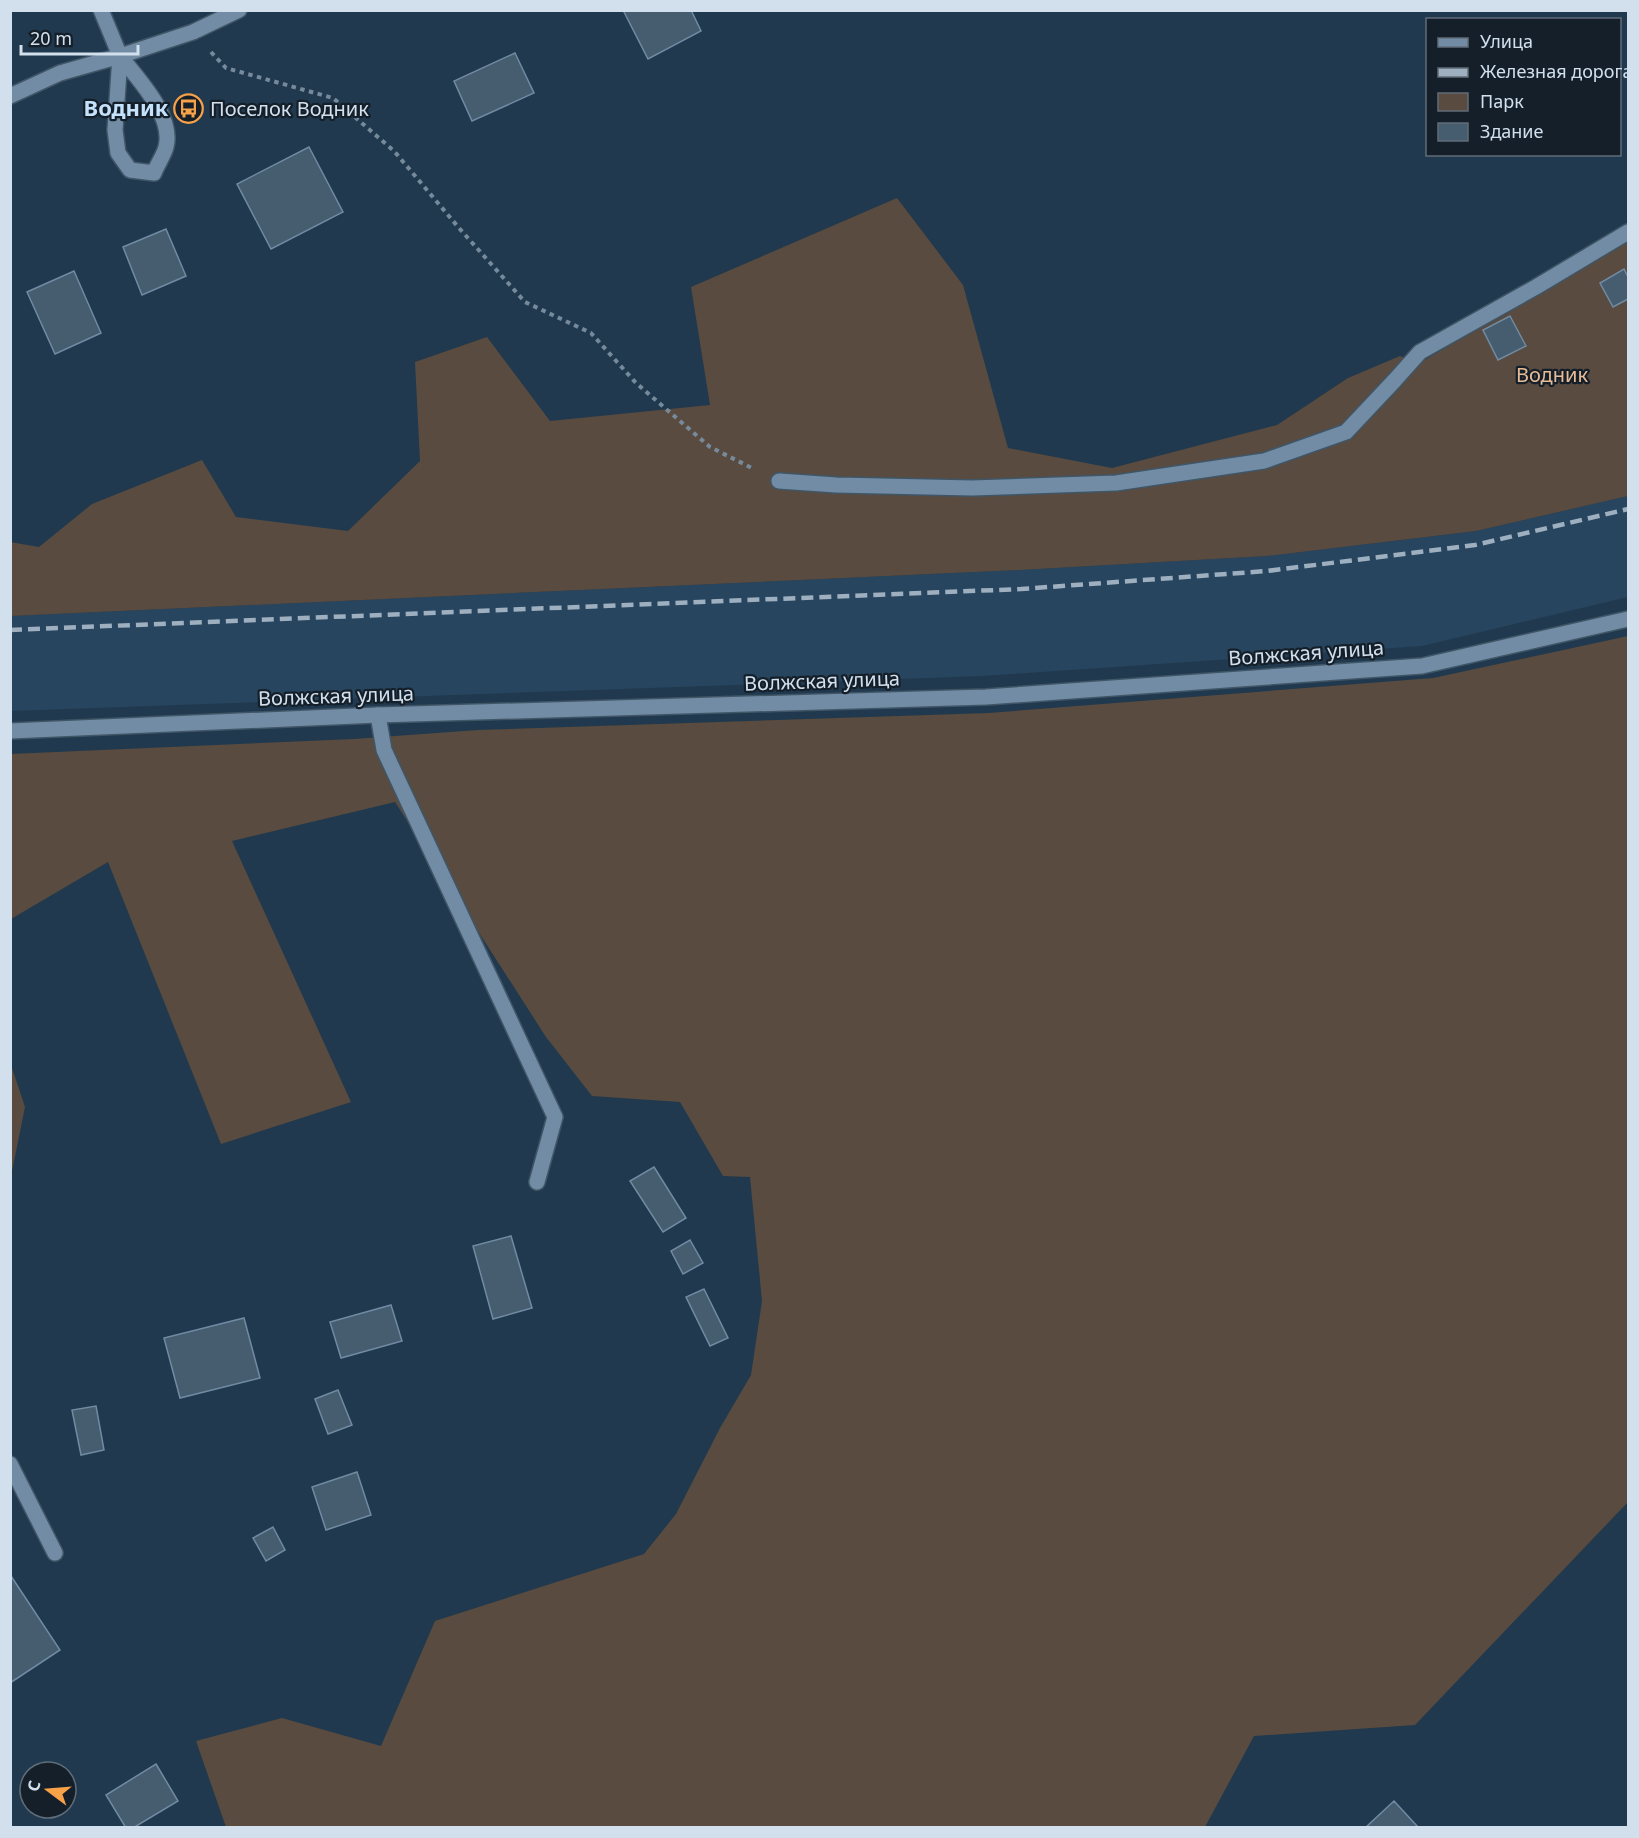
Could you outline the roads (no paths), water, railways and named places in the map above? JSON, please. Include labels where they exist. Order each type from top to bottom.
[{"type":"street","points":[[101,10],[120,56],[145,87],[165,119],[167,146],[154,173],[130,170],[118,153],[115,130],[120,56]]},
{"type":"street","points":[[10,96],[60,73],[192,32],[239,10]]},
{"type":"street","points":[[779,481],[836,485],[972,488],[1116,483],[1264,461],[1346,432],[1420,352],[1629,232]]},
{"type":"street","name":"Волжская улица","points":[[10,731],[378,715],[986,697],[1422,666],[1629,619]]},
{"type":"street","points":[[378,715],[384,750],[555,1118],[537,1182]]},
{"type":"street","points":[[10,1464],[55,1553]]},
{"type":"railway","points":[[10,630],[1021,589],[1267,571],[1475,545],[1628,509]]},
{"type":"place","name":"Поселок Водник","points":[[189,109]]},
{"type":"district","name":"Водник","points":[[126,108]]}]
